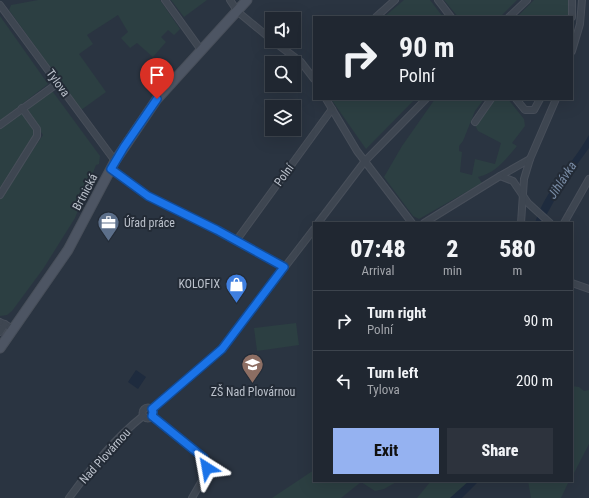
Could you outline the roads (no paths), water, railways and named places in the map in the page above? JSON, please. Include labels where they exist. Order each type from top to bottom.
[{"type":"main road","name":"Brtnická","points":[[0,348],[68,250],[113,165],[157,99],[238,12],[247,0]]},
{"type":"street","points":[[165,0],[201,50]]},
{"type":"street","points":[[230,0],[238,12],[265,35]]},
{"type":"street","points":[[377,16],[395,0]]},
{"type":"street","points":[[438,0],[450,16]]},
{"type":"street","points":[[509,16],[526,0]]},
{"type":"street","points":[[572,0],[572,16]]},
{"type":"street","points":[[573,48],[580,24],[582,0]]},
{"type":"street","name":"Tylova","points":[[0,5],[58,83],[113,165],[148,196],[284,267]]},
{"type":"street","points":[[282,48],[301,62],[313,76]]},
{"type":"street","points":[[0,125],[58,83]]},
{"type":"street","points":[[327,100],[357,151],[411,222]]},
{"type":"street","points":[[319,222],[365,161],[425,100]]},
{"type":"street","points":[[475,122],[489,100]]},
{"type":"street","points":[[517,100],[525,110],[534,110],[539,100]]},
{"type":"street","points":[[521,222],[524,179],[530,158],[556,100]]},
{"type":"street","points":[[0,195],[38,136],[37,129],[22,108]]},
{"type":"street","name":"Polní","points":[[236,241],[332,109]]},
{"type":"street","points":[[426,222],[530,158]]},
{"type":"street","points":[[500,176],[513,181],[535,210],[550,222]]},
{"type":"street","points":[[565,222],[589,179]]},
{"type":"street","points":[[152,416],[152,409],[222,349],[313,229]]},
{"type":"street","points":[[573,283],[589,289]]},
{"type":"street","points":[[0,332],[3,323],[14,329]]},
{"type":"street","name":"Nad Plovárnou","points":[[68,498],[89,471],[124,432],[143,416],[143,411],[145,408],[152,409]]},
{"type":"street","points":[[143,416],[148,418],[152,416]]},
{"type":"street","points":[[152,416],[204,458],[207,468],[206,475],[192,498]]},
{"type":"water","name":"Jihlávka","points":[[589,135],[589,148],[565,181],[543,222],[535,222],[545,200]]},
{"type":"water","points":[[136,370],[146,377],[138,389],[128,382]]},
{"type":"water","points":[[468,482],[478,482],[462,498],[450,498]]},
{"type":"place","name":"Úřad práce","points":[[108,242]]},
{"type":"place","name":"KOLOFIX","points":[[236,304]]},
{"type":"place","name":"ZŠ Nad Plovárnou","points":[[253,384]]}]
